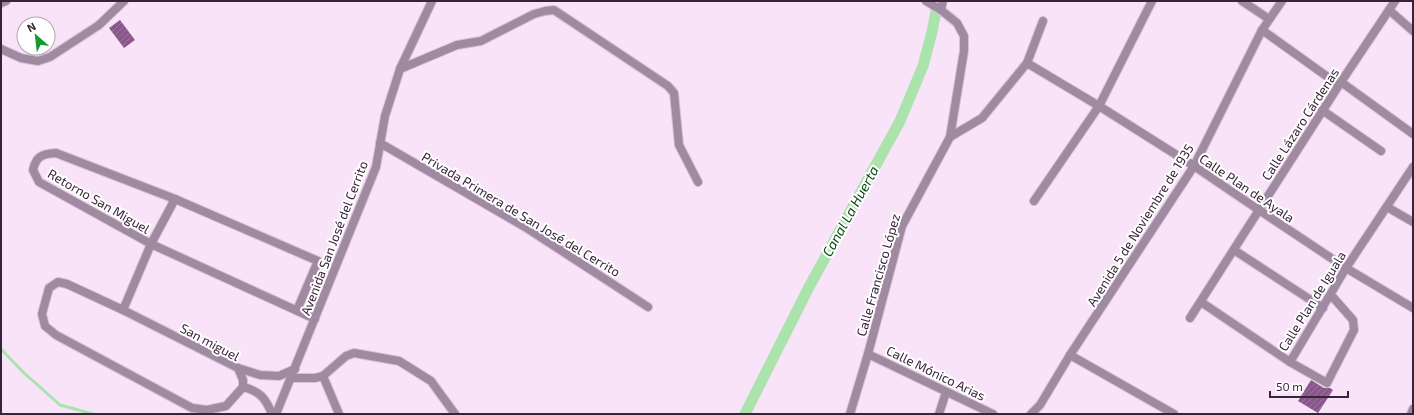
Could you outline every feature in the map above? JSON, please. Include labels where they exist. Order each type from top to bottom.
[{"type":"street","points":[[1,3],[6,1]]},
{"type":"street","points":[[1,49],[21,58],[38,61],[50,57],[99,25],[124,1]]},
{"type":"street","name":"Avenida San José del Cerrito","points":[[276,414],[376,167],[385,116],[400,70],[432,1]]},
{"type":"street","name":"Calle Francisco López","points":[[850,414],[868,354],[902,226],[950,137],[964,51],[964,36],[957,23],[939,6],[926,1]]},
{"type":"street","points":[[1034,201],[1099,106],[1152,1]]},
{"type":"street","points":[[1242,1],[1269,19]]},
{"type":"street","name":"Avenida 5 de Noviembre de 1935","points":[[1031,414],[1040,405],[1070,355],[1194,166],[1262,30],[1282,1]]},
{"type":"street","name":"Calle Lázaro Cárdenas","points":[[1190,318],[1322,110],[1395,1]]},
{"type":"street","points":[[400,70],[457,45],[481,41],[534,14],[554,10],[668,86],[674,93],[679,145],[698,182]]},
{"type":"street","points":[[1389,10],[1413,31]]},
{"type":"street","points":[[950,137],[982,118],[1027,62],[1043,21]]},
{"type":"street","points":[[1262,30],[1413,134]]},
{"type":"street","name":"Calle Plan de Ayala","points":[[1027,62],[1194,166],[1346,268],[1413,308]]},
{"type":"street","points":[[1322,110],[1381,151]]},
{"type":"street","name":"Privada Primera de San José del Cerrito","points":[[380,143],[525,227],[648,307]]},
{"type":"street","name":"Retorno San Miguel","points":[[297,310],[318,261],[175,199],[56,153],[44,153],[35,161],[33,170],[39,182],[152,244],[315,319]]},
{"type":"street","name":"Calle Plan de Iguala","points":[[1201,302],[1290,362],[1346,268],[1413,168]]},
{"type":"street","points":[[123,310],[152,244],[175,199]]},
{"type":"street","points":[[1387,207],[1413,222]]},
{"type":"street","points":[[1234,250],[1323,308]]},
{"type":"street","name":"San miguel","points":[[58,282],[67,284],[123,310],[238,368],[243,380],[243,387],[226,406],[207,410],[192,408],[56,335],[45,326],[42,314],[49,288],[58,282]]},
{"type":"street","points":[[1290,362],[1327,384],[1354,330],[1352,320],[1331,294]]},
{"type":"street","points":[[291,378],[315,378],[323,376],[346,356],[354,353],[399,361],[431,380],[455,414]]},
{"type":"street","name":"Calle Mónico Arias","points":[[868,354],[993,414]]},
{"type":"street","points":[[1070,355],[1174,414]]},
{"type":"street","points":[[238,368],[260,375],[279,376],[295,369]]},
{"type":"street","points":[[323,376],[339,414]]},
{"type":"street","points":[[243,387],[254,390],[268,402],[272,414]]},
{"type":"street","points":[[939,414],[946,392]]},
{"type":"street","points":[[1411,414],[1413,409]]},
{"type":"building","points":[[120,20],[135,40],[124,48],[109,28]]},
{"type":"building","points":[[1311,380],[1324,388],[1330,388],[1333,390],[1318,413],[1298,401]]},
{"type":"waterway","name":"Canal La Huerta","points":[[745,414],[809,287],[900,121],[923,66],[938,1]]},
{"type":"waterway","points":[[1,349],[23,372],[60,405],[93,414]]}]
